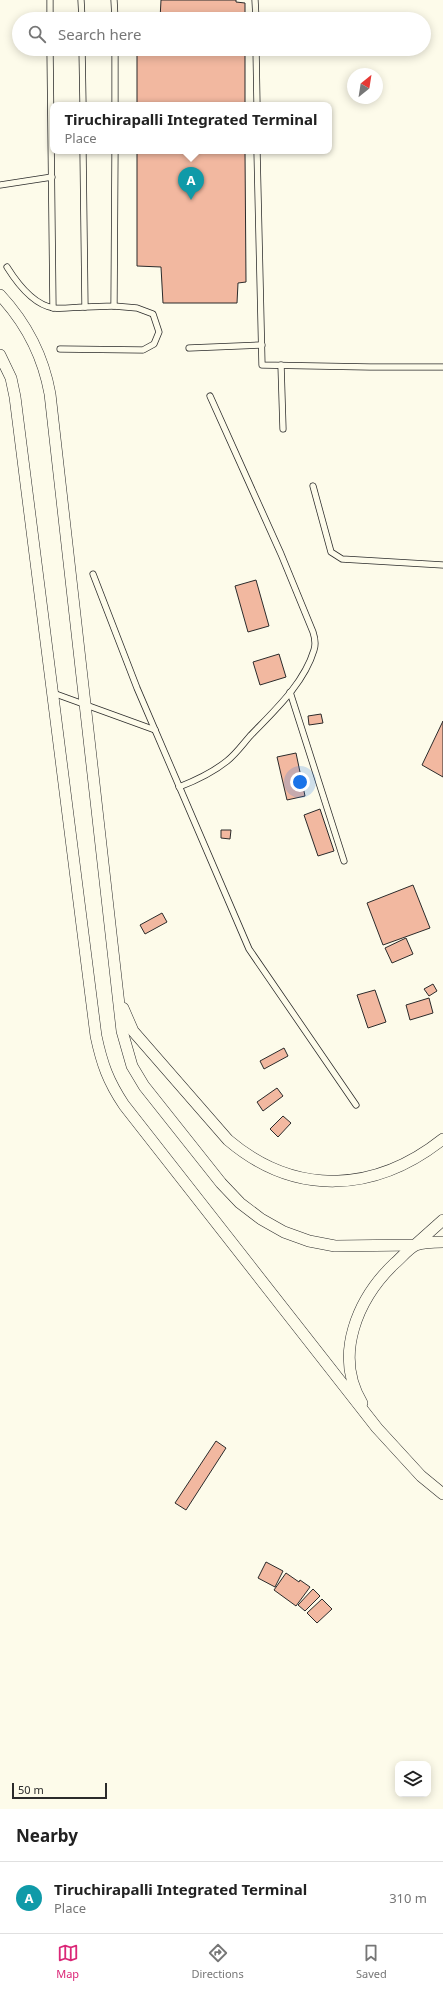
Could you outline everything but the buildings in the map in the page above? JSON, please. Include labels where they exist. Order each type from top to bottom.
[{"type":"street","points":[[0,295],[28,330],[36,346],[47,378],[122,1031],[132,1066],[160,1106],[221,1183],[240,1203],[261,1219],[284,1232],[309,1241],[335,1246],[415,1245],[443,1242]]},
{"type":"street","points":[[0,355],[11,378],[15,398],[96,1036],[105,1072],[111,1086],[124,1105],[377,1428],[421,1476],[443,1494]]},
{"type":"street","points":[[117,987],[125,1016],[133,1031],[228,1140],[245,1155],[272,1170],[298,1179],[347,1181],[368,1178],[389,1172],[407,1163],[443,1139]]},
{"type":"street","points":[[377,1428],[360,1399],[354,1382],[351,1347],[353,1330],[364,1302],[377,1282],[443,1220]]},
{"type":"lane","points":[[50,0],[50,12]]},
{"type":"lane","points":[[81,0],[82,12]]},
{"type":"lane","points":[[114,0],[115,12]]},
{"type":"lane","points":[[255,0],[256,12]]},
{"type":"lane","points":[[50,56],[51,102]]},
{"type":"lane","points":[[82,56],[83,102]]},
{"type":"lane","points":[[115,56],[115,102]]},
{"type":"lane","points":[[256,56],[257,102]]},
{"type":"lane","points":[[52,154],[53,308]]},
{"type":"lane","points":[[83,154],[85,307]]},
{"type":"lane","points":[[114,306],[116,282],[115,154]]},
{"type":"lane","points":[[257,154],[262,364],[370,368],[443,367]]},
{"type":"lane","points":[[0,185],[52,177]]},
{"type":"lane","points":[[7,267],[15,280],[27,292],[42,303],[53,308],[106,308],[114,306],[137,308],[153,314],[159,332],[154,344],[143,350],[60,349]]},
{"type":"lane","points":[[188,348],[262,345]]},
{"type":"lane","points":[[281,365],[283,429]]},
{"type":"lane","points":[[179,787],[205,776],[228,760],[290,692],[311,658],[315,641],[313,632],[281,554],[210,396]]},
{"type":"lane","points":[[313,486],[331,552],[342,559],[443,565]]},
{"type":"lane","points":[[93,574],[155,730],[249,949],[356,1105]]},
{"type":"lane","points":[[290,692],[344,862]]},
{"type":"lane","points":[[53,694],[155,730]]},
{"type":"place","name":"Tiruchirapalli Integrated Terminal","points":[[191,200]]}]
